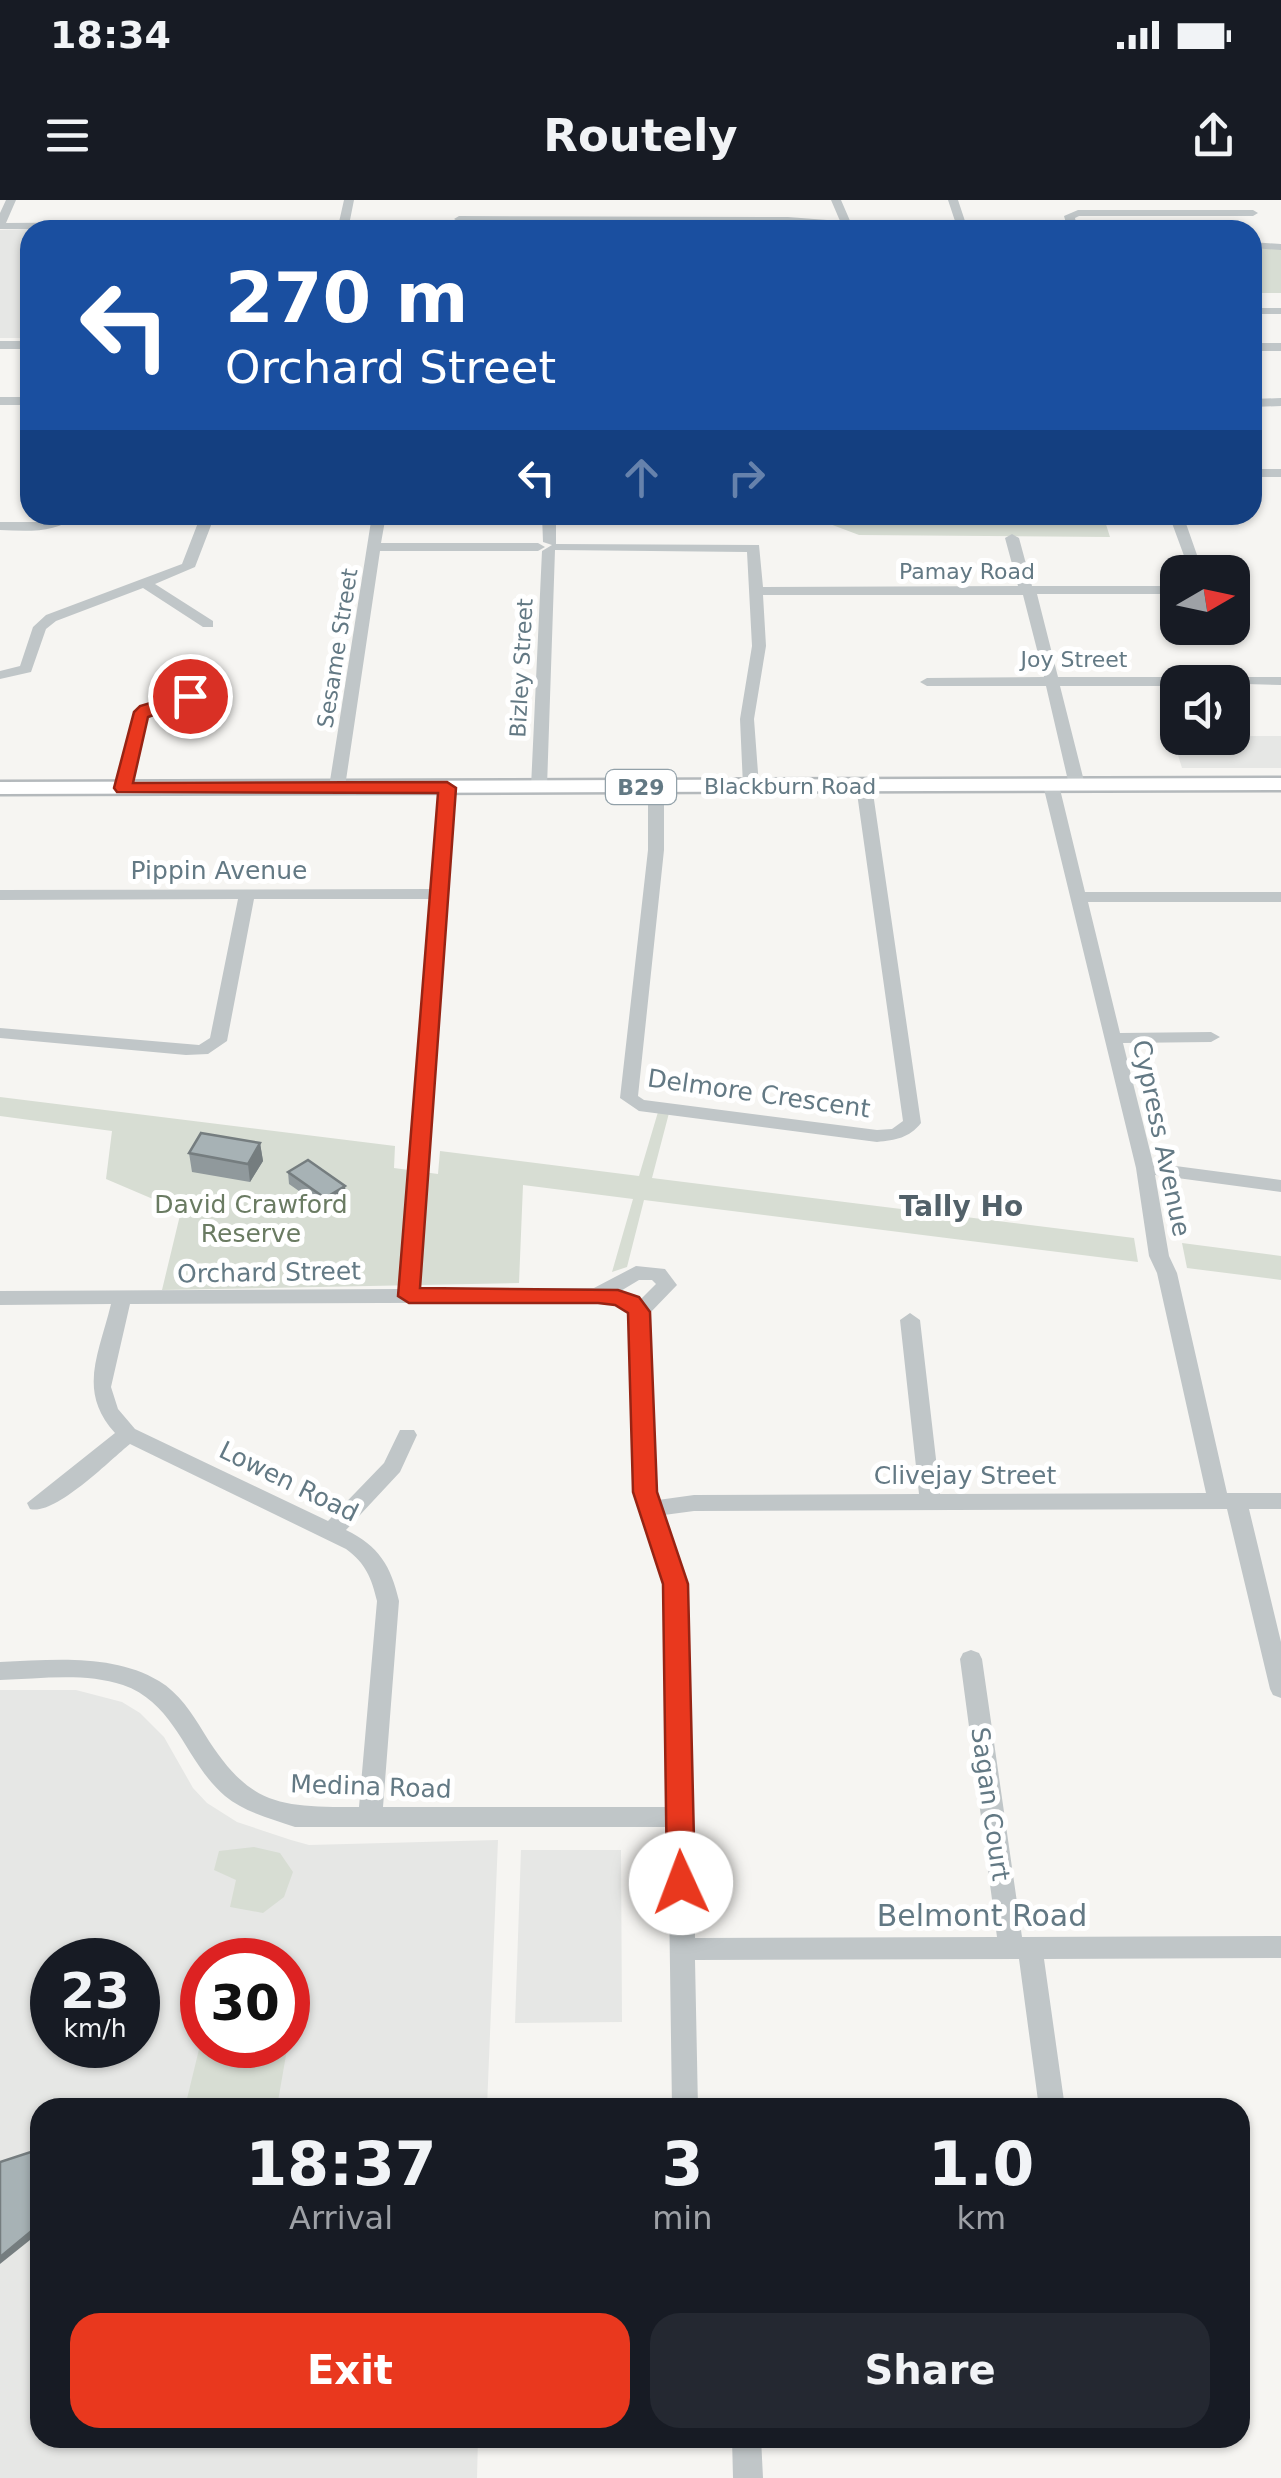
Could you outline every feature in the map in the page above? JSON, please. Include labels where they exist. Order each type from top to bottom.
[{"type":"main road","name":"Blackburn Road","points":[[0,788],[1281,784]]},
{"type":"street","points":[[0,225],[11,200]]},
{"type":"street","points":[[1146,213],[1149,220]]},
{"type":"street","points":[[1070,220],[1072,214],[1255,213]]},
{"type":"street","points":[[0,526],[48,525]]},
{"type":"street","points":[[0,675],[26,670],[40,628],[50,618],[192,563],[205,525]]},
{"type":"street","name":"Sesame Street","points":[[337,788],[379,525]]},
{"type":"street","name":"Bizley Street","points":[[538,787],[550,525]]},
{"type":"street","points":[[1180,525],[1191,555]]},
{"type":"street","points":[[1012,538],[1077,785]]},
{"type":"street","points":[[376,547],[754,548],[759,646],[747,719],[751,786]]},
{"type":"street","points":[[144,584],[208,624]]},
{"type":"street","name":"Pamay Road","points":[[756,591],[1160,590]]},
{"type":"street","name":"Joy Street","points":[[927,682],[1281,682]]},
{"type":"street","points":[[123,788],[140,716],[146,710],[190,696]]},
{"type":"street","name":"Delmore Crescent","points":[[656,786],[656,850],[629,1098],[639,1105],[877,1136],[897,1134],[912,1123],[864,786]]},
{"type":"street","name":"Cypress Avenue","points":[[1051,786],[1145,1168],[1160,1256],[1281,1690]]},
{"type":"street","points":[[409,1296],[447,788]]},
{"type":"street","name":"Pippin Avenue","points":[[0,895],[438,894]]},
{"type":"street","points":[[0,1033],[186,1050],[212,1047],[218,1042],[247,895]]},
{"type":"street","points":[[1079,897],[1281,897]]},
{"type":"street","points":[[1113,1038],[1211,1037]]},
{"type":"street","points":[[1145,1168],[1281,1186]]},
{"type":"street","name":"Orchard Street","points":[[0,1298],[598,1295],[618,1297],[639,1312],[667,1285],[658,1274],[636,1273],[598,1295]]},
{"type":"street","points":[[38,1503],[64,1488],[128,1434],[108,1412],[102,1387],[122,1298]]},
{"type":"street","points":[[639,1312],[645,1492],[676,1584],[684,2098]]},
{"type":"street","points":[[910,1320],[930,1502]]},
{"type":"street","name":"Lowen Road","points":[[128,1434],[332,1531],[371,1556],[382,1575],[388,1601],[370,1817]]},
{"type":"street","points":[[332,1531],[393,1467],[407,1435]]},
{"type":"street","name":"Clivejay Street","points":[[650,1510],[694,1503],[1281,1501]]},
{"type":"street","name":"Sagan Court","points":[[971,1660],[1050,2098]]},
{"type":"street","name":"Medina Road","points":[[0,1670],[95,1669],[132,1678],[184,1716],[216,1770],[249,1800],[294,1817],[679,1817]]},
{"type":"street","name":"Belmont Road","points":[[682,1950],[1281,1947]]},
{"type":"street","points":[[746,2448],[748,2478]]},
{"type":"shaded area","points":[[0,230],[20,230],[20,338],[0,338]]},
{"type":"shaded area","points":[[1250,736],[1281,736],[1281,768],[1182,768],[1178,755],[1250,755]]},
{"type":"shaded area","points":[[0,1690],[76,1690],[122,1702],[140,1713],[164,1737],[193,1788],[207,1803],[237,1822],[291,1840],[309,1845],[498,1840],[487,2098],[30,2098],[30,2448],[478,2448],[477,2478],[0,2478]]},
{"type":"shaded area","points":[[521,1850],[621,1850],[622,2022],[515,2023]]},
{"type":"green space","points":[[1262,248],[1281,249],[1281,293],[1262,293]]},
{"type":"green space","points":[[832,525],[1106,525],[1110,537],[859,535]]},
{"type":"green space","name":"David Crawford Reserve","points":[[0,1097],[395,1146],[394,1168],[438,1174],[440,1151],[639,1176],[658,1112],[669,1113],[652,1178],[1134,1238],[1138,1262],[644,1200],[627,1267],[612,1272],[633,1199],[523,1185],[519,1283],[162,1290],[181,1211],[106,1179],[112,1131],[0,1116]]},
{"type":"green space","points":[[1182,1243],[1281,1256],[1281,1280],[1187,1268]]},
{"type":"green space","points":[[254,1847],[280,1853],[293,1872],[284,1897],[263,1913],[230,1907],[236,1880],[214,1870],[219,1851]]},
{"type":"green space","points":[[194,2068],[284,2068],[279,2098],[187,2098]]},
{"type":"building","points":[[201,1133],[260,1143],[248,1164],[189,1153]]},
{"type":"building","points":[[308,1160],[345,1186],[325,1198],[288,1172]]},
{"type":"building","points":[[30,2152],[30,2232],[0,2257],[0,2162]]},
{"type":"district","name":"Tally Ho","points":[[961,1206]]},
{"type":"route","points":[[190,696],[146,710],[140,716],[123,788],[447,788],[409,1296],[598,1295],[618,1297],[639,1312],[645,1492],[676,1584],[681,1883]]}]
